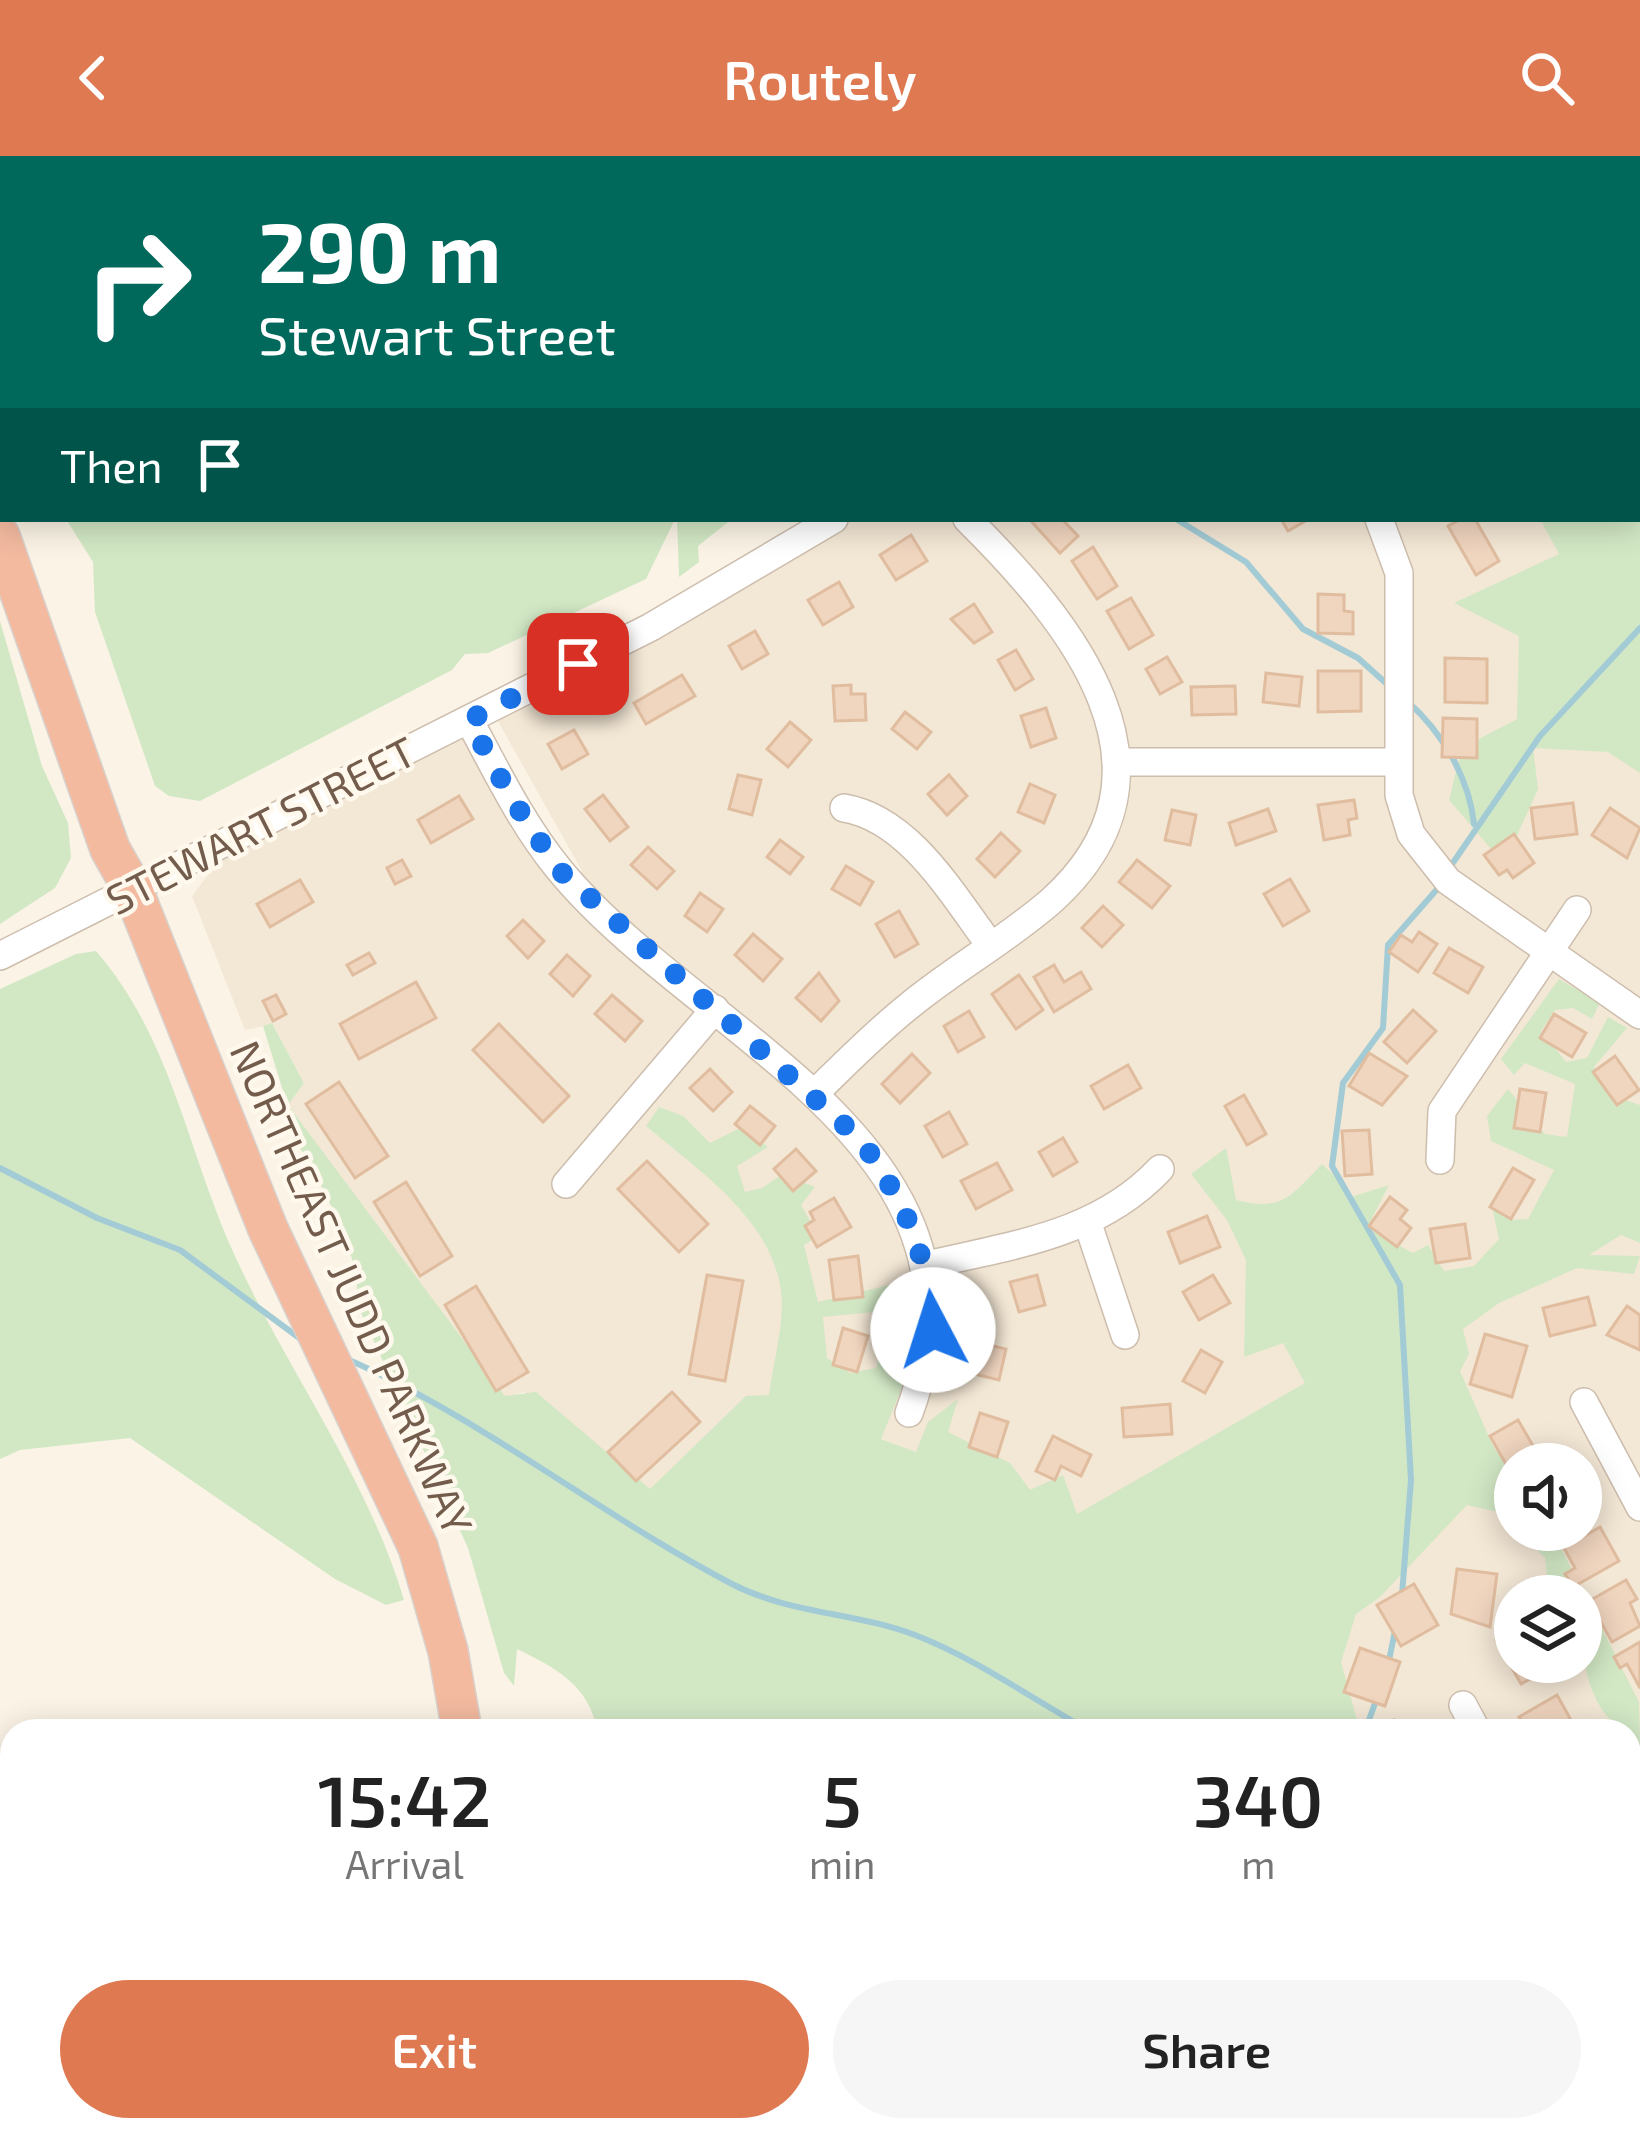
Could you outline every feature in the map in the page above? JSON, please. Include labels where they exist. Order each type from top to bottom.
[{"type":"highway","name":"NORTHEAST JUDD PARKWAY","points":[[14,522],[124,843],[132,888]]},
{"type":"highway","name":"NORTHEAST JUDD PARKWAY","points":[[0,536],[110,849],[132,888],[268,1228],[418,1547],[448,1651],[460,1719]]},
{"type":"street","name":"STEWART STREET","points":[[0,956],[651,628],[829,522]]},
{"type":"street","points":[[815,1094],[909,1005],[1051,901],[1084,861],[1109,807],[1116,762],[1111,717],[1081,652],[1041,599],[970,522]]},
{"type":"street","points":[[1380,522],[1399,573],[1397,762],[1404,814],[1433,866],[1640,1016]]},
{"type":"street","points":[[469,720],[512,799],[559,870],[815,1094],[861,1140],[898,1194],[927,1265],[933,1330],[909,1412]]},
{"type":"street","points":[[1116,762],[1397,762]]},
{"type":"street","points":[[844,808],[867,812],[905,842],[991,946]]},
{"type":"street","points":[[1440,1160],[1442,1111],[1577,910]]},
{"type":"street","points":[[566,1184],[715,1010]]},
{"type":"street","points":[[927,1265],[1088,1224],[1132,1199],[1160,1169]]},
{"type":"street","points":[[1088,1224],[1125,1335]]},
{"type":"street","points":[[1584,1402],[1640,1507]]},
{"type":"street","points":[[1463,1706],[1470,1719]]},
{"type":"shaded area","points":[[843,522],[1640,522],[1640,1719],[1252,1719],[1348,1358],[1280,1338],[1306,1383],[1077,1515],[769,1395],[640,1512],[524,1392],[505,1397],[287,1105],[304,1083],[273,1024],[245,1030],[192,896],[217,863],[465,736],[552,884],[582,871],[495,716],[760,575]]},
{"type":"green space","points":[[68,522],[674,522],[646,579],[488,653],[465,654],[452,670],[200,801],[169,796],[155,786],[95,612],[93,562]]},
{"type":"green space","points":[[677,522],[728,522],[698,546],[699,562],[679,577]]},
{"type":"green space","points":[[1542,522],[1640,522],[1640,773],[1608,752],[1533,748],[1538,789],[1504,864],[1449,800],[1462,748],[1517,719],[1519,636],[1454,603],[1559,554]]},
{"type":"green space","points":[[0,621],[42,766],[68,823],[71,858],[55,888],[0,924]]},
{"type":"green space","points":[[96,951],[122,985],[161,1059],[235,1256],[348,1467],[404,1600],[386,1605],[335,1579],[130,1438],[20,1450],[0,1459],[0,989],[76,954]]},
{"type":"green space","points":[[1559,979],[1600,1003],[1592,1019],[1573,1008],[1555,1010],[1541,1031],[1566,1062],[1587,1058],[1608,1017],[1627,1028],[1594,1067],[1619,1098],[1640,1105],[1640,1243],[1621,1235],[1589,1255],[1640,1256],[1634,1274],[1577,1268],[1499,1303],[1463,1329],[1469,1354],[1460,1371],[1494,1447],[1494,1511],[1467,1505],[1380,1597],[1356,1614],[1341,1662],[1357,1719],[594,1719],[569,1680],[517,1649],[514,1686],[504,1673],[468,1548],[356,1302],[356,1281],[342,1230],[277,1109],[283,1091],[263,1026],[272,1023],[304,1083],[288,1105],[505,1396],[536,1392],[650,1489],[746,1396],[769,1395],[782,1303],[774,1265],[748,1218],[646,1126],[659,1107],[683,1116],[710,1143],[742,1127],[768,1147],[737,1166],[745,1192],[762,1188],[783,1174],[815,1187],[801,1205],[819,1236],[804,1245],[818,1302],[906,1281],[911,1301],[901,1322],[874,1312],[823,1317],[827,1358],[850,1373],[876,1368],[886,1335],[914,1333],[914,1358],[881,1439],[916,1452],[928,1422],[958,1399],[948,1432],[1010,1463],[1030,1490],[1063,1475],[1077,1514],[1305,1383],[1283,1343],[1244,1357],[1246,1260],[1227,1220],[1191,1174],[1226,1148],[1236,1200],[1264,1204],[1285,1198],[1322,1164],[1348,1198],[1389,1185],[1367,1228],[1413,1253],[1428,1245],[1444,1271],[1474,1266],[1499,1239],[1491,1202],[1511,1220],[1528,1219],[1554,1170],[1491,1141],[1487,1116],[1508,1089],[1545,1134],[1567,1137],[1575,1084],[1525,1063],[1514,1075],[1501,1059]]},
{"type":"green space","points":[[1538,1551],[1563,1551],[1575,1575],[1547,1575],[1545,1558]]},
{"type":"green space","points":[[1602,1629],[1639,1702],[1639,1719],[1609,1719],[1590,1683],[1602,1683]]},
{"type":"building","points":[[1032,522],[1065,522],[1078,536],[1060,553]]},
{"type":"building","points":[[1283,522],[1304,522],[1288,531]]},
{"type":"building","points":[[1477,522],[1499,561],[1476,575],[1448,526]]},
{"type":"building","points":[[911,535],[927,561],[896,580],[880,555]]},
{"type":"building","points":[[1093,547],[1117,586],[1097,599],[1072,561]]},
{"type":"building","points":[[839,582],[853,607],[823,625],[808,600]]},
{"type":"building","points":[[1318,594],[1344,595],[1344,611],[1353,612],[1353,634],[1318,633]]},
{"type":"building","points":[[1131,598],[1153,635],[1129,649],[1107,611]]},
{"type":"building","points":[[974,604],[992,632],[974,643],[951,619]]},
{"type":"building","points":[[755,631],[768,654],[742,669],[729,646]]},
{"type":"building","points":[[1016,650],[1033,679],[1015,690],[998,660]]},
{"type":"building","points":[[1167,657],[1182,682],[1160,694],[1146,669]]},
{"type":"building","points":[[1445,658],[1487,659],[1487,703],[1445,702]]},
{"type":"building","points":[[1318,671],[1361,671],[1361,711],[1318,712]]},
{"type":"building","points":[[1266,673],[1302,677],[1299,706],[1263,702]]},
{"type":"building","points":[[682,675],[695,696],[646,724],[634,703]]},
{"type":"building","points":[[851,685],[851,694],[865,694],[866,720],[835,721],[833,686]]},
{"type":"building","points":[[1235,686],[1236,714],[1192,715],[1191,687]]},
{"type":"building","points":[[1046,708],[1056,738],[1031,747],[1021,716]]},
{"type":"building","points":[[905,712],[931,732],[917,749],[892,729]]},
{"type":"building","points":[[1443,718],[1477,719],[1477,758],[1442,757]]},
{"type":"building","points":[[790,722],[811,740],[788,767],[767,749]]},
{"type":"building","points":[[574,730],[588,754],[562,769],[548,744]]},
{"type":"building","points":[[738,775],[761,780],[752,815],[729,809]]},
{"type":"building","points":[[949,775],[967,796],[947,815],[928,794]]},
{"type":"building","points":[[1030,784],[1055,795],[1044,823],[1018,812]]},
{"type":"building","points":[[603,795],[628,827],[610,841],[585,809]]},
{"type":"building","points":[[459,796],[473,819],[431,843],[418,820]]},
{"type":"building","points":[[1354,800],[1357,818],[1348,820],[1350,835],[1324,840],[1318,805]]},
{"type":"building","points":[[1573,803],[1577,834],[1535,839],[1531,808]]},
{"type":"building","points":[[1610,808],[1640,828],[1627,858],[1592,835]]},
{"type":"building","points":[[1268,809],[1276,831],[1236,845],[1229,823]]},
{"type":"building","points":[[1172,810],[1196,815],[1190,845],[1165,840]]},
{"type":"building","points":[[1001,833],[1020,851],[995,877],[977,859]]},
{"type":"building","points":[[1514,834],[1534,863],[1513,878],[1507,870],[1499,875],[1484,855]]},
{"type":"building","points":[[780,840],[803,857],[790,874],[767,857]]},
{"type":"building","points":[[648,847],[674,871],[657,889],[631,865]]},
{"type":"building","points":[[402,860],[411,876],[395,884],[387,868]]},
{"type":"building","points":[[1137,860],[1170,886],[1152,908],[1119,882]]},
{"type":"building","points":[[846,866],[873,882],[860,905],[832,889]]},
{"type":"building","points":[[1290,879],[1309,911],[1283,926],[1264,894]]},
{"type":"building","points":[[300,880],[313,902],[270,927],[257,904]]},
{"type":"building","points":[[700,893],[723,909],[707,932],[685,916]]},
{"type":"building","points":[[1103,906],[1123,925],[1102,947],[1082,928]]},
{"type":"building","points":[[899,911],[918,944],[895,957],[876,924]]},
{"type":"building","points":[[523,920],[544,941],[528,958],[507,936]]},
{"type":"building","points":[[1419,932],[1437,944],[1418,972],[1389,952],[1401,935],[1412,942]]},
{"type":"building","points":[[753,934],[782,959],[763,981],[735,955]]},
{"type":"building","points":[[1449,948],[1483,967],[1468,993],[1434,973]]},
{"type":"building","points":[[369,953],[375,963],[353,975],[347,965]]},
{"type":"building","points":[[567,955],[590,976],[573,996],[550,974]]},
{"type":"building","points":[[1054,965],[1064,982],[1081,972],[1091,989],[1054,1012],[1034,977]]},
{"type":"building","points":[[819,973],[839,1001],[821,1021],[796,998]]},
{"type":"building","points":[[1019,975],[1043,1010],[1016,1029],[992,994]]},
{"type":"building","points":[[416,982],[436,1018],[359,1059],[340,1024]]},
{"type":"building","points":[[276,995],[286,1014],[273,1021],[263,1001]]},
{"type":"building","points":[[612,995],[642,1021],[625,1041],[595,1014]]},
{"type":"building","points":[[1413,1010],[1436,1031],[1407,1063],[1384,1042]]},
{"type":"building","points":[[969,1011],[984,1037],[958,1052],[944,1026]]},
{"type":"building","points":[[1554,1014],[1586,1033],[1572,1057],[1540,1038]]},
{"type":"building","points":[[499,1024],[569,1096],[543,1122],[473,1050]]},
{"type":"building","points":[[1369,1053],[1407,1076],[1382,1105],[1349,1086]]},
{"type":"building","points":[[912,1054],[930,1073],[900,1103],[882,1084]]},
{"type":"building","points":[[1615,1056],[1639,1090],[1617,1105],[1593,1072]]},
{"type":"building","points":[[1128,1065],[1141,1088],[1104,1109],[1091,1086]]},
{"type":"building","points":[[710,1069],[732,1092],[713,1111],[690,1088]]},
{"type":"building","points":[[339,1082],[388,1156],[355,1178],[306,1104]]},
{"type":"building","points":[[1520,1089],[1546,1093],[1540,1132],[1514,1128]]},
{"type":"building","points":[[1244,1095],[1266,1134],[1247,1145],[1225,1106]]},
{"type":"building","points":[[750,1106],[775,1126],[760,1145],[735,1124]]},
{"type":"building","points":[[949,1112],[967,1144],[943,1157],[925,1126]]},
{"type":"building","points":[[1369,1130],[1372,1174],[1345,1176],[1342,1131]]},
{"type":"building","points":[[1063,1138],[1077,1162],[1053,1176],[1039,1152]]},
{"type":"building","points":[[796,1149],[816,1171],[793,1191],[774,1169]]},
{"type":"building","points":[[647,1161],[708,1224],[679,1252],[618,1189]]},
{"type":"building","points":[[997,1163],[1012,1190],[976,1209],[961,1181]]},
{"type":"building","points":[[1513,1168],[1534,1180],[1511,1219],[1490,1207]]},
{"type":"building","points":[[406,1182],[452,1256],[420,1276],[374,1202]]},
{"type":"building","points":[[1390,1197],[1407,1210],[1400,1219],[1411,1228],[1397,1247],[1369,1226]]},
{"type":"building","points":[[834,1198],[851,1227],[817,1247],[805,1226],[814,1220],[810,1212]]},
{"type":"building","points":[[1207,1216],[1220,1247],[1180,1263],[1168,1232]]},
{"type":"building","points":[[1465,1224],[1470,1258],[1436,1263],[1430,1229]]},
{"type":"building","points":[[858,1256],[863,1297],[834,1300],[829,1260]]},
{"type":"building","points":[[707,1275],[743,1281],[725,1381],[689,1374]]},
{"type":"building","points":[[1037,1275],[1045,1305],[1019,1312],[1010,1282]]},
{"type":"building","points":[[1213,1275],[1230,1303],[1199,1320],[1183,1292]]},
{"type":"building","points":[[476,1286],[528,1372],[496,1391],[445,1305]]},
{"type":"building","points":[[1588,1297],[1595,1325],[1550,1336],[1543,1308]]},
{"type":"building","points":[[1627,1306],[1640,1315],[1640,1350],[1607,1335]]},
{"type":"building","points":[[843,1328],[868,1336],[857,1372],[833,1365]]},
{"type":"building","points":[[1485,1334],[1527,1346],[1512,1397],[1470,1384]]},
{"type":"building","points":[[981,1343],[1006,1349],[999,1380],[974,1374]]},
{"type":"building","points":[[1201,1350],[1222,1362],[1205,1393],[1183,1381]]},
{"type":"building","points":[[672,1392],[700,1422],[636,1481],[608,1452]]},
{"type":"building","points":[[1170,1404],[1172,1434],[1124,1437],[1122,1408]]},
{"type":"building","points":[[980,1413],[1008,1422],[997,1457],[969,1447]]},
{"type":"building","points":[[1518,1420],[1531,1443],[1494,1443],[1490,1436]]},
{"type":"building","points":[[1053,1436],[1091,1455],[1081,1476],[1061,1466],[1055,1480],[1036,1471]]},
{"type":"building","points":[[1602,1531],[1619,1561],[1594,1575],[1566,1575],[1575,1568],[1566,1551],[1602,1551]]},
{"type":"building","points":[[1457,1569],[1497,1574],[1490,1627],[1451,1614]]},
{"type":"building","points":[[1626,1580],[1637,1599],[1630,1603],[1640,1626],[1612,1642],[1602,1624],[1602,1594]]},
{"type":"building","points":[[1414,1584],[1438,1625],[1401,1646],[1377,1605]]},
{"type":"building","points":[[1640,1642],[1640,1688],[1627,1664],[1620,1668],[1614,1657]]},
{"type":"building","points":[[1360,1648],[1400,1662],[1385,1706],[1344,1692]]},
{"type":"building","points":[[1557,1695],[1570,1719],[1520,1719]]},
{"type":"waterway","points":[[1181,522],[1246,562],[1303,629],[1358,658],[1388,685]]},
{"type":"waterway","points":[[1448,870],[1540,736],[1640,628]]},
{"type":"waterway","points":[[1407,701],[1452,756],[1474,824]]},
{"type":"waterway","points":[[1402,1595],[1411,1480],[1400,1285],[1332,1166],[1343,1083],[1383,1028],[1388,945],[1439,887]]},
{"type":"waterway","points":[[0,1168],[97,1218],[180,1250],[302,1340]]},
{"type":"waterway","points":[[347,1359],[494,1438],[732,1584],[776,1601],[915,1635],[982,1667],[1070,1719]]},
{"type":"waterway","points":[[1388,1665],[1395,1631]]},
{"type":"waterway","points":[[1369,1719],[1378,1695]]},
{"type":"route","points":[[578,664],[469,720],[512,799],[559,870],[660,965],[815,1094],[861,1140],[898,1194],[927,1265],[933,1330]]}]
